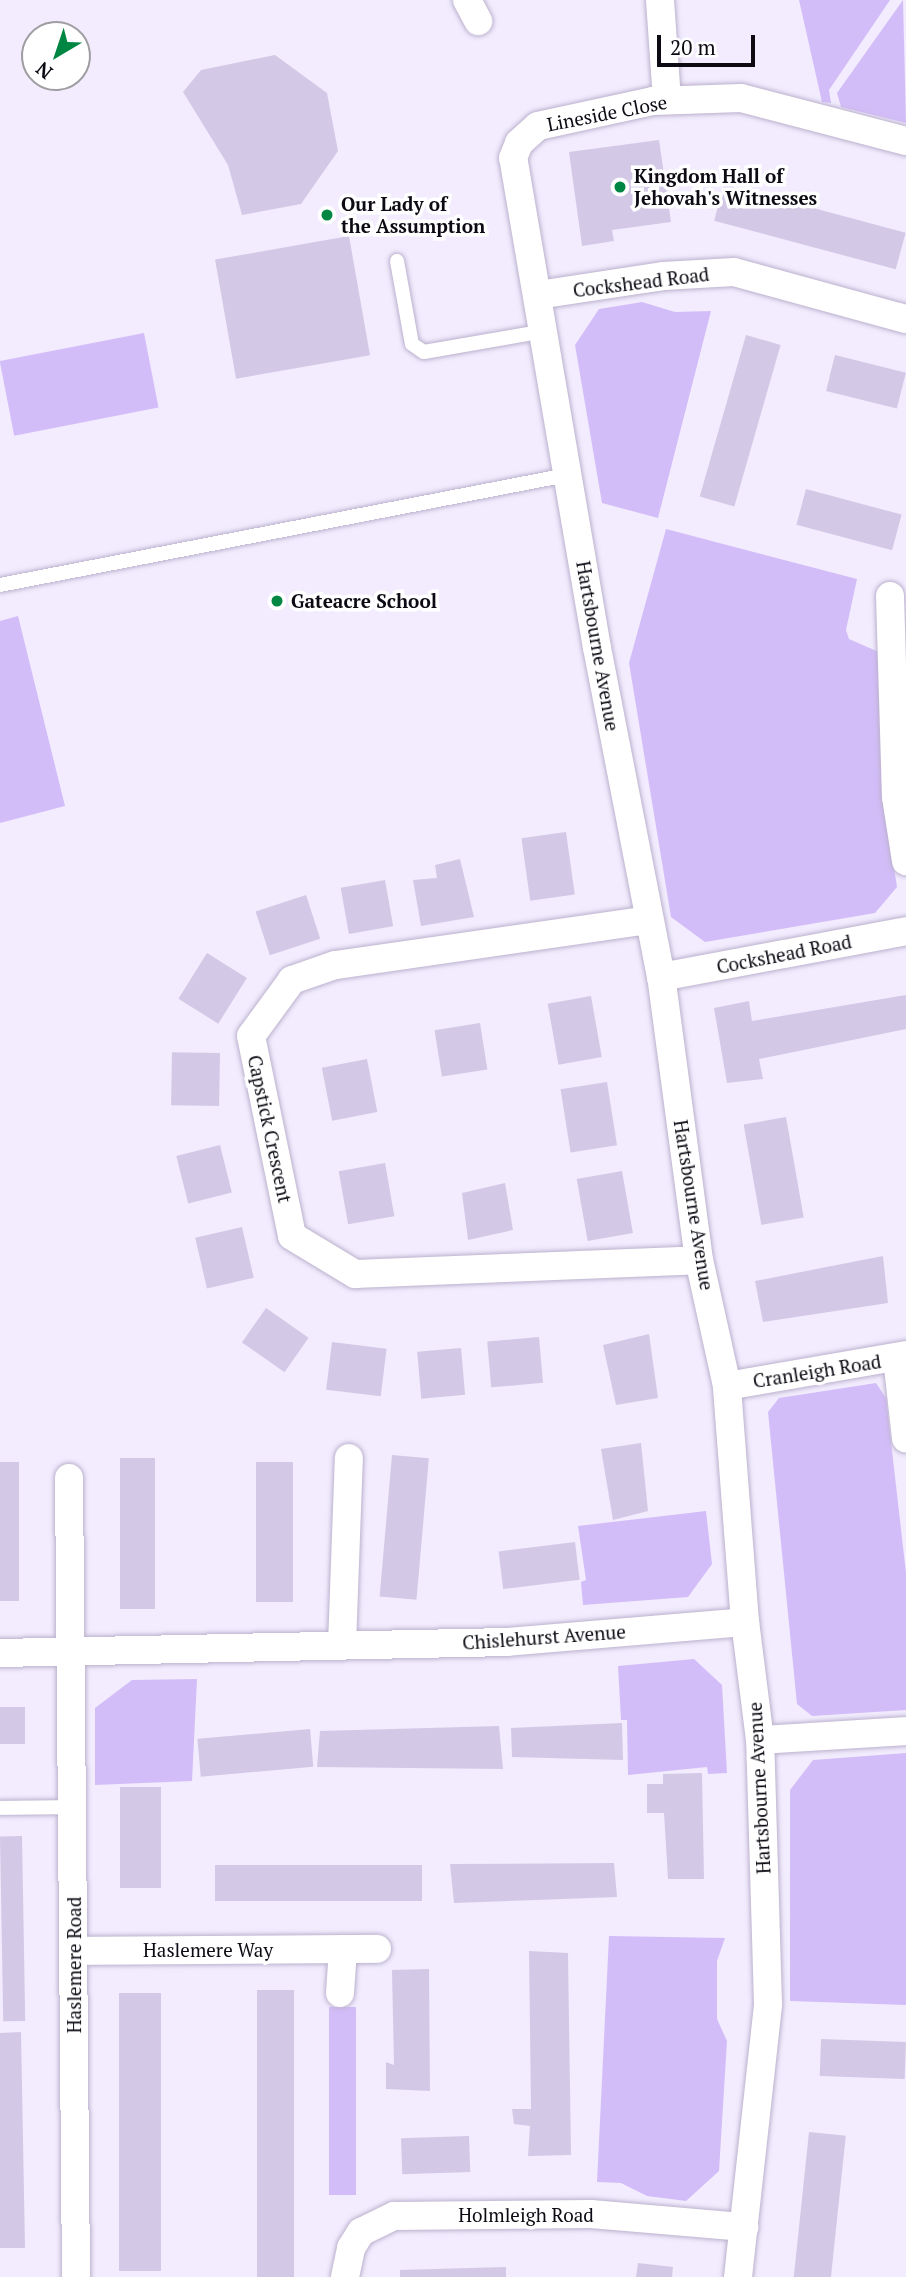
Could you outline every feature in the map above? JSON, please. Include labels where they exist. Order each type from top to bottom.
[{"type":"street","points":[[660,0],[667,100]]},
{"type":"street","name":"Lineside Close","points":[[519,143],[538,126],[559,118],[667,100],[741,98],[906,141]]},
{"type":"street","name":"Hartsbourne Avenue","points":[[519,143],[513,170],[538,295],[567,474],[649,920],[662,977],[699,1260],[727,1386],[745,1622],[760,1741],[768,2033],[737,2277]]},
{"type":"street","name":"Cockshead Road","points":[[538,295],[663,276],[734,272],[906,319]]},
{"type":"street","points":[[890,596],[896,797],[906,861]]},
{"type":"street","name":"Capstick Crescent","points":[[649,920],[335,965],[292,980],[251,1036],[292,1236],[355,1274],[699,1260]]},
{"type":"street","name":"Cockshead Road","points":[[662,977],[906,931]]},
{"type":"street","points":[[901,1357],[906,1438]]},
{"type":"street","name":"Cranleigh Road","points":[[727,1386],[901,1357]]},
{"type":"street","points":[[342,1645],[349,1458]]},
{"type":"street","points":[[68,1653],[69,1478]]},
{"type":"street","name":"Chislehurst Avenue","points":[[0,1653],[507,1642],[745,1622]]},
{"type":"street","name":"Haslemere Road","points":[[68,1653],[74,1951],[76,2277]]},
{"type":"street","points":[[760,1741],[906,1731]]},
{"type":"street","points":[[340,1993],[343,1949]]},
{"type":"street","name":"Haslemere Way","points":[[74,1951],[377,1949]]},
{"type":"street","name":"Holmleigh Road","points":[[345,2277],[351,2248],[361,2232],[394,2216],[591,2214],[744,2227]]},
{"type":"lane","points":[[397,261],[412,344],[424,352],[544,331]]},
{"type":"lane","points":[[0,585],[567,474]]},
{"type":"lane","points":[[0,1808],[72,1807]]},
{"type":"shaded area","points":[[799,0],[890,0],[829,90],[831,103],[822,102]]},
{"type":"shaded area","points":[[903,0],[906,123],[841,107],[837,93]]},
{"type":"shaded area","points":[[642,302],[675,312],[711,311],[658,518],[602,503],[575,345],[599,309]]},
{"type":"shaded area","points":[[144,333],[159,408],[14,436],[0,361]]},
{"type":"shaded area","points":[[666,529],[857,579],[846,630],[849,639],[881,653],[883,795],[897,887],[875,913],[705,942],[671,917],[629,663]]},
{"type":"shaded area","points":[[18,616],[65,806],[0,823],[0,621]]},
{"type":"shaded area","points":[[876,1383],[886,1398],[906,1573],[906,1710],[812,1716],[797,1704],[768,1412],[779,1398]]},
{"type":"shaded area","points":[[706,1511],[712,1564],[688,1597],[583,1605],[581,1582],[586,1580],[578,1526]]},
{"type":"shaded area","points":[[694,1659],[722,1685],[727,1773],[708,1774],[707,1767],[628,1775],[627,1720],[621,1720],[618,1666]]},
{"type":"shaded area","points":[[197,1679],[192,1781],[95,1785],[95,1708],[132,1680]]},
{"type":"shaded area","points":[[906,1753],[906,2005],[790,2001],[790,1790],[813,1760]]},
{"type":"shaded area","points":[[609,1936],[725,1938],[717,1961],[717,2019],[727,2041],[719,2171],[686,2201],[647,2196],[621,2183],[597,2182]]},
{"type":"shaded area","points":[[329,2007],[356,2007],[356,2195],[329,2195]]},
{"type":"building","points":[[275,55],[327,93],[338,151],[301,204],[242,215],[228,165],[183,92],[201,70]]},
{"type":"building","name":"Kingdom Hall of Jehovah's Witnesses","points":[[659,140],[671,222],[612,230],[614,241],[582,246],[569,152]]},
{"type":"building","points":[[724,184],[906,233],[896,269],[714,221]]},
{"type":"building","points":[[349,236],[370,355],[236,379],[215,260]]},
{"type":"building","points":[[746,335],[781,345],[734,506],[700,496]]},
{"type":"building","points":[[835,355],[906,373],[897,409],[826,391]]},
{"type":"building","points":[[806,489],[902,515],[892,550],[796,525]]},
{"type":"building","points":[[566,832],[575,894],[530,901],[521,838]]},
{"type":"building","points":[[460,859],[474,917],[421,926],[413,880],[437,878],[435,865]]},
{"type":"building","points":[[385,880],[393,926],[349,934],[341,888]]},
{"type":"building","points":[[306,895],[320,939],[270,955],[256,911]]},
{"type":"building","points":[[207,953],[247,978],[218,1024],[178,999]]},
{"type":"building","points":[[906,995],[906,1029],[759,1059],[763,1079],[727,1083],[714,1008],[749,1001],[752,1021]]},
{"type":"building","points":[[591,996],[602,1057],[558,1065],[548,1004]]},
{"type":"building","points":[[480,1023],[487,1069],[442,1077],[435,1030]]},
{"type":"building","points":[[172,1052],[220,1053],[219,1106],[171,1105]]},
{"type":"building","points":[[367,1059],[377,1112],[332,1121],[322,1068]]},
{"type":"building","points":[[607,1082],[617,1145],[571,1153],[561,1089]]},
{"type":"building","points":[[786,1117],[804,1217],[761,1225],[744,1124]]},
{"type":"building","points":[[220,1145],[232,1193],[188,1203],[176,1156]]},
{"type":"building","points":[[385,1163],[394,1216],[348,1224],[339,1171]]},
{"type":"building","points":[[622,1171],[633,1233],[588,1241],[577,1179]]},
{"type":"building","points":[[505,1183],[513,1230],[468,1240],[462,1193]]},
{"type":"building","points":[[242,1227],[254,1278],[207,1288],[195,1238]]},
{"type":"building","points":[[883,1256],[888,1303],[763,1322],[755,1281]]},
{"type":"building","points":[[266,1308],[309,1338],[285,1372],[242,1342]]},
{"type":"building","points":[[649,1334],[658,1398],[616,1405],[603,1345]]},
{"type":"building","points":[[539,1337],[543,1383],[491,1387],[487,1342]]},
{"type":"building","points":[[332,1342],[387,1349],[381,1396],[326,1390]]},
{"type":"building","points":[[461,1348],[465,1395],[421,1399],[417,1352]]},
{"type":"building","points":[[641,1443],[648,1511],[613,1520],[601,1449]]},
{"type":"building","points":[[392,1455],[429,1458],[416,1600],[380,1596]]},
{"type":"building","points":[[120,1458],[155,1458],[155,1609],[120,1609]]},
{"type":"building","points":[[0,1462],[19,1462],[19,1601],[0,1601]]},
{"type":"building","points":[[256,1462],[293,1462],[293,1602],[256,1602]]},
{"type":"building","points":[[575,1542],[580,1580],[503,1589],[499,1551]]},
{"type":"building","points":[[0,1707],[25,1707],[25,1744],[0,1744]]},
{"type":"building","points":[[622,1723],[623,1760],[512,1757],[511,1728]]},
{"type":"building","points":[[499,1726],[503,1769],[317,1767],[320,1731]]},
{"type":"building","points":[[310,1729],[313,1767],[201,1777],[197,1739]]},
{"type":"building","points":[[702,1773],[704,1879],[668,1879],[664,1813],[647,1813],[647,1784],[663,1784],[663,1774]]},
{"type":"building","points":[[120,1787],[161,1787],[161,1888],[120,1888]]},
{"type":"building","points":[[0,1836],[22,1836],[25,2021],[3,2021]]},
{"type":"building","points":[[614,1863],[617,1897],[454,1903],[450,1864]]},
{"type":"building","points":[[215,1865],[422,1865],[422,1901],[215,1901]]},
{"type":"building","points":[[529,1951],[568,1953],[571,2155],[528,2156],[530,2126],[514,2124],[512,2109],[531,2109]]},
{"type":"building","points":[[429,1969],[430,2091],[386,2089],[386,2062],[394,2065],[392,1970]]},
{"type":"building","points":[[257,1990],[294,1990],[294,2277],[257,2277]]},
{"type":"building","points":[[119,1993],[161,1993],[161,2271],[119,2271]]},
{"type":"building","points":[[21,2032],[25,2248],[0,2248],[0,2033]]},
{"type":"building","points":[[821,2039],[906,2042],[905,2079],[820,2076]]},
{"type":"building","points":[[809,2132],[846,2136],[831,2277],[794,2277]]},
{"type":"building","points":[[469,2136],[470,2172],[402,2174],[401,2138]]},
{"type":"building","points":[[638,2263],[673,2267],[672,2277],[636,2277]]},
{"type":"building","points":[[506,2267],[506,2277],[400,2277],[400,2270]]},
{"type":"place","name":"Kingdom Hall of Jehovah's Witnesses","points":[[620,187]]},
{"type":"place","name":"Our Lady of the Assumption","points":[[327,215]]},
{"type":"place","name":"Gateacre School","points":[[277,601]]}]
